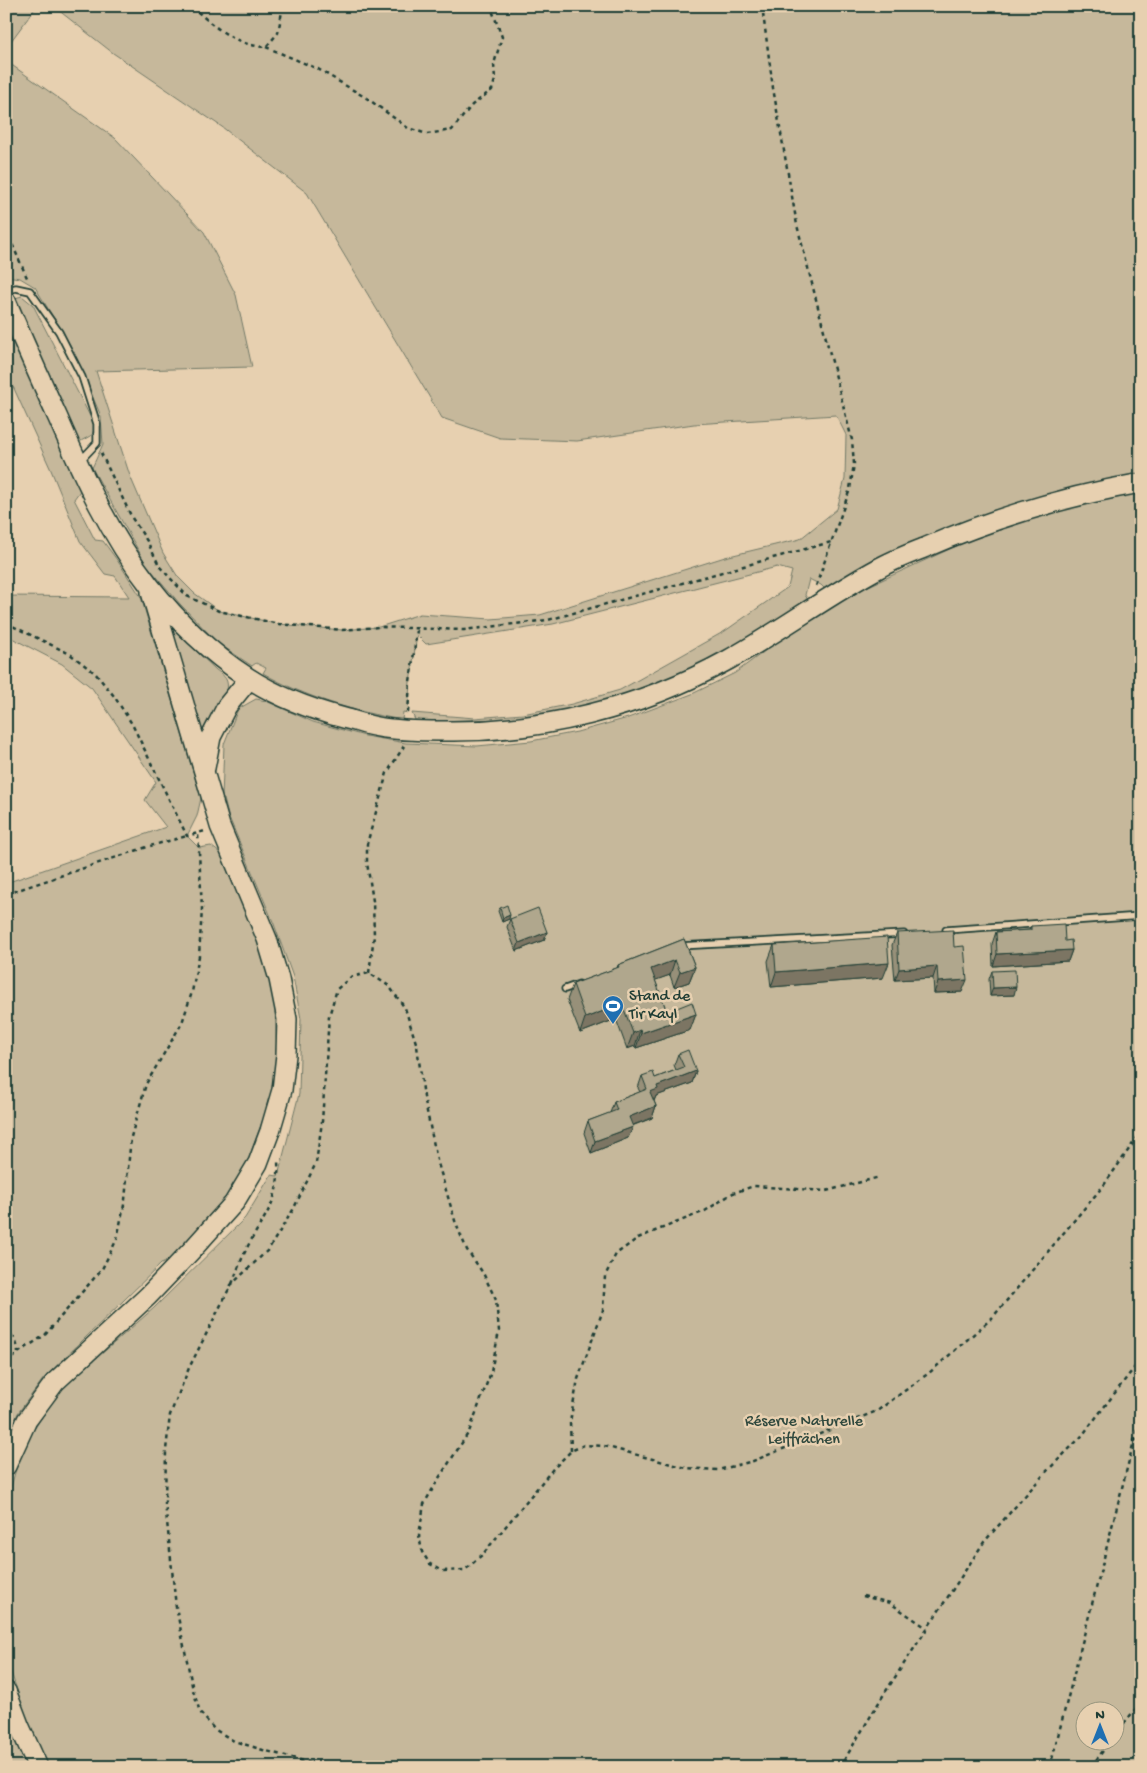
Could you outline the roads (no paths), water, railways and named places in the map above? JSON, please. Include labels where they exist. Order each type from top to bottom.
[{"type":"main road","points":[[6,301],[78,463],[120,544],[148,584],[178,619],[211,652],[249,679],[285,698],[314,709],[379,727],[407,730],[477,732],[528,727],[575,718],[624,705],[687,680],[728,660],[881,567],[960,532],[1036,507],[1096,491],[1141,482]]},
{"type":"main road","points":[[6,1466],[27,1420],[55,1382],[148,1296],[234,1203],[258,1163],[282,1090],[286,1056],[286,1019],[280,979],[267,939],[220,826],[148,584]]},
{"type":"main road","points":[[204,772],[211,737],[227,706],[249,679]]},
{"type":"main road","points":[[6,1691],[38,1767]]},
{"type":"lane","points":[[6,290],[16,288],[30,292],[59,332],[82,377],[98,424],[97,443],[78,463]]},
{"type":"lane","points":[[937,931],[1141,916]]},
{"type":"lane","points":[[672,949],[681,945],[850,938],[908,933]]},
{"type":"lane","points":[[565,989],[582,982]]},
{"type":"place","name":"Stand de Tir Kayl","points":[[613,1025]]},
{"type":"park label","name":"Réserve Naturelle Leiffrächen","points":[[804,1431]]}]
